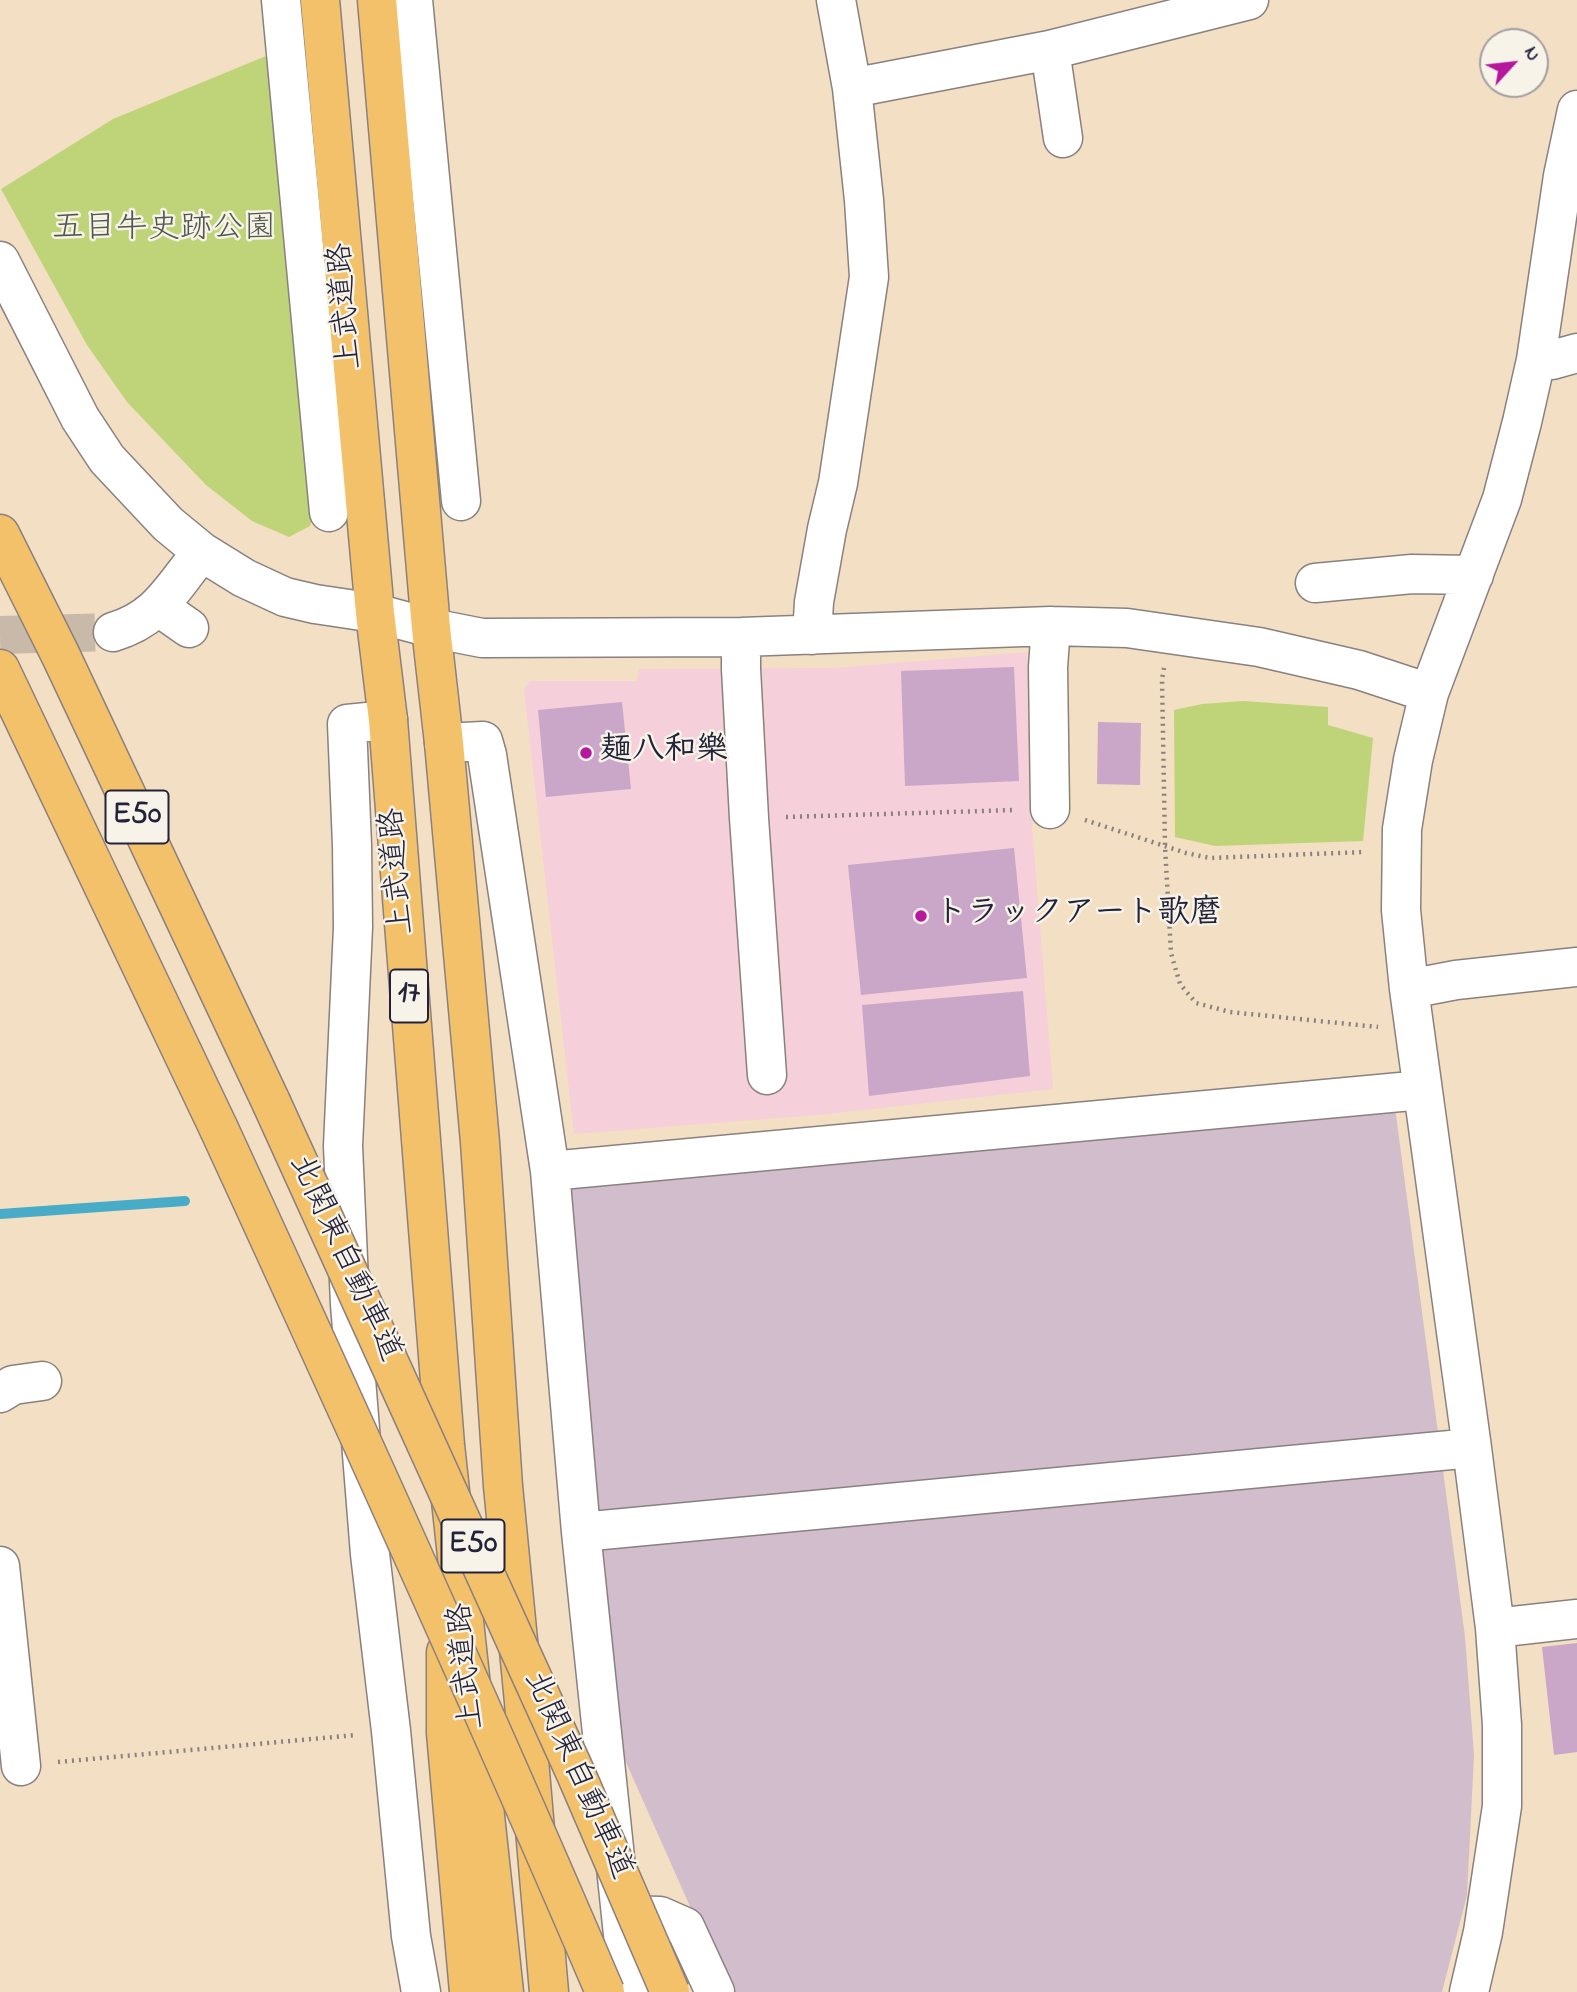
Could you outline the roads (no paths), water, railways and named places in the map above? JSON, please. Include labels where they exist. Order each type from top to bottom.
[{"type":"highway","name":"上武道路","points":[[320,0],[375,613],[388,720],[445,1444],[504,1992]]},
{"type":"highway","name":"上武道路","points":[[377,0],[405,111],[430,628],[444,743],[480,1142],[503,1486],[549,1992]]},
{"type":"highway","name":"北関東自動車道","points":[[0,534],[61,656],[271,1102],[570,1761],[670,1992]]},
{"type":"highway","name":"北関東自動車道","points":[[0,669],[219,1129],[373,1464],[605,1992]]},
{"type":"highway","points":[[445,1444],[446,1733],[469,1992]]},
{"type":"highway","points":[[524,1702],[569,1869],[585,1992]]},
{"type":"street","points":[[281,0],[329,512]]},
{"type":"street","points":[[413,0],[405,111],[461,501]]},
{"type":"street","points":[[812,635],[814,602],[838,483],[869,277],[852,88],[836,0]]},
{"type":"street","points":[[852,88],[1050,50],[1249,0]]},
{"type":"street","points":[[1050,50],[1063,138]]},
{"type":"street","points":[[1469,1992],[1483,1932],[1502,1806],[1502,1725],[1495,1628],[1411,1007],[1401,910],[1402,829],[1413,760],[1429,693],[1502,499],[1536,360],[1563,176],[1577,110]]},
{"type":"street","points":[[306,261],[344,259]]},
{"type":"street","points":[[0,261],[80,418],[107,459],[160,516],[202,552],[244,578],[285,597],[375,613],[482,638],[741,637],[1051,626],[1127,628],[1259,647],[1359,670],[1429,693]]},
{"type":"street","points":[[1536,360],[1552,360],[1577,353]]},
{"type":"street","points":[[113,632],[174,618],[202,552]]},
{"type":"street","points":[[1315,583],[1412,573],[1474,575]]},
{"type":"street","points":[[1050,809],[1048,667],[1051,626]]},
{"type":"street","points":[[741,637],[749,818],[767,1075]]},
{"type":"street","points":[[388,720],[347,724],[353,927],[343,1146],[350,1304],[369,1540],[411,1936],[421,1992]]},
{"type":"street","points":[[444,743],[483,741],[487,755],[550,1171],[581,1532],[629,1992]]},
{"type":"street","points":[[1411,1007],[1456,980],[1577,968]]},
{"type":"street","points":[[550,1171],[1422,1090]]},
{"type":"street","points":[[0,1393],[13,1385],[42,1381]]},
{"type":"street","points":[[581,1532],[1472,1448]]},
{"type":"street","points":[[0,1566],[21,1766]]},
{"type":"street","points":[[1495,1628],[1577,1619]]},
{"type":"street","points":[[622,1915],[660,1916],[685,1927],[715,1992]]},
{"type":"waterway","points":[[0,1214],[185,1201]]},
{"type":"tunnel","points":[[0,635],[113,632]]},
{"type":"place","name":"麺八和樂","points":[[586,753]]},
{"type":"place","name":"トラックアート歌麿","points":[[921,916]]},
{"type":"park label","name":"五目牛史跡公園","points":[[164,231]]}]
